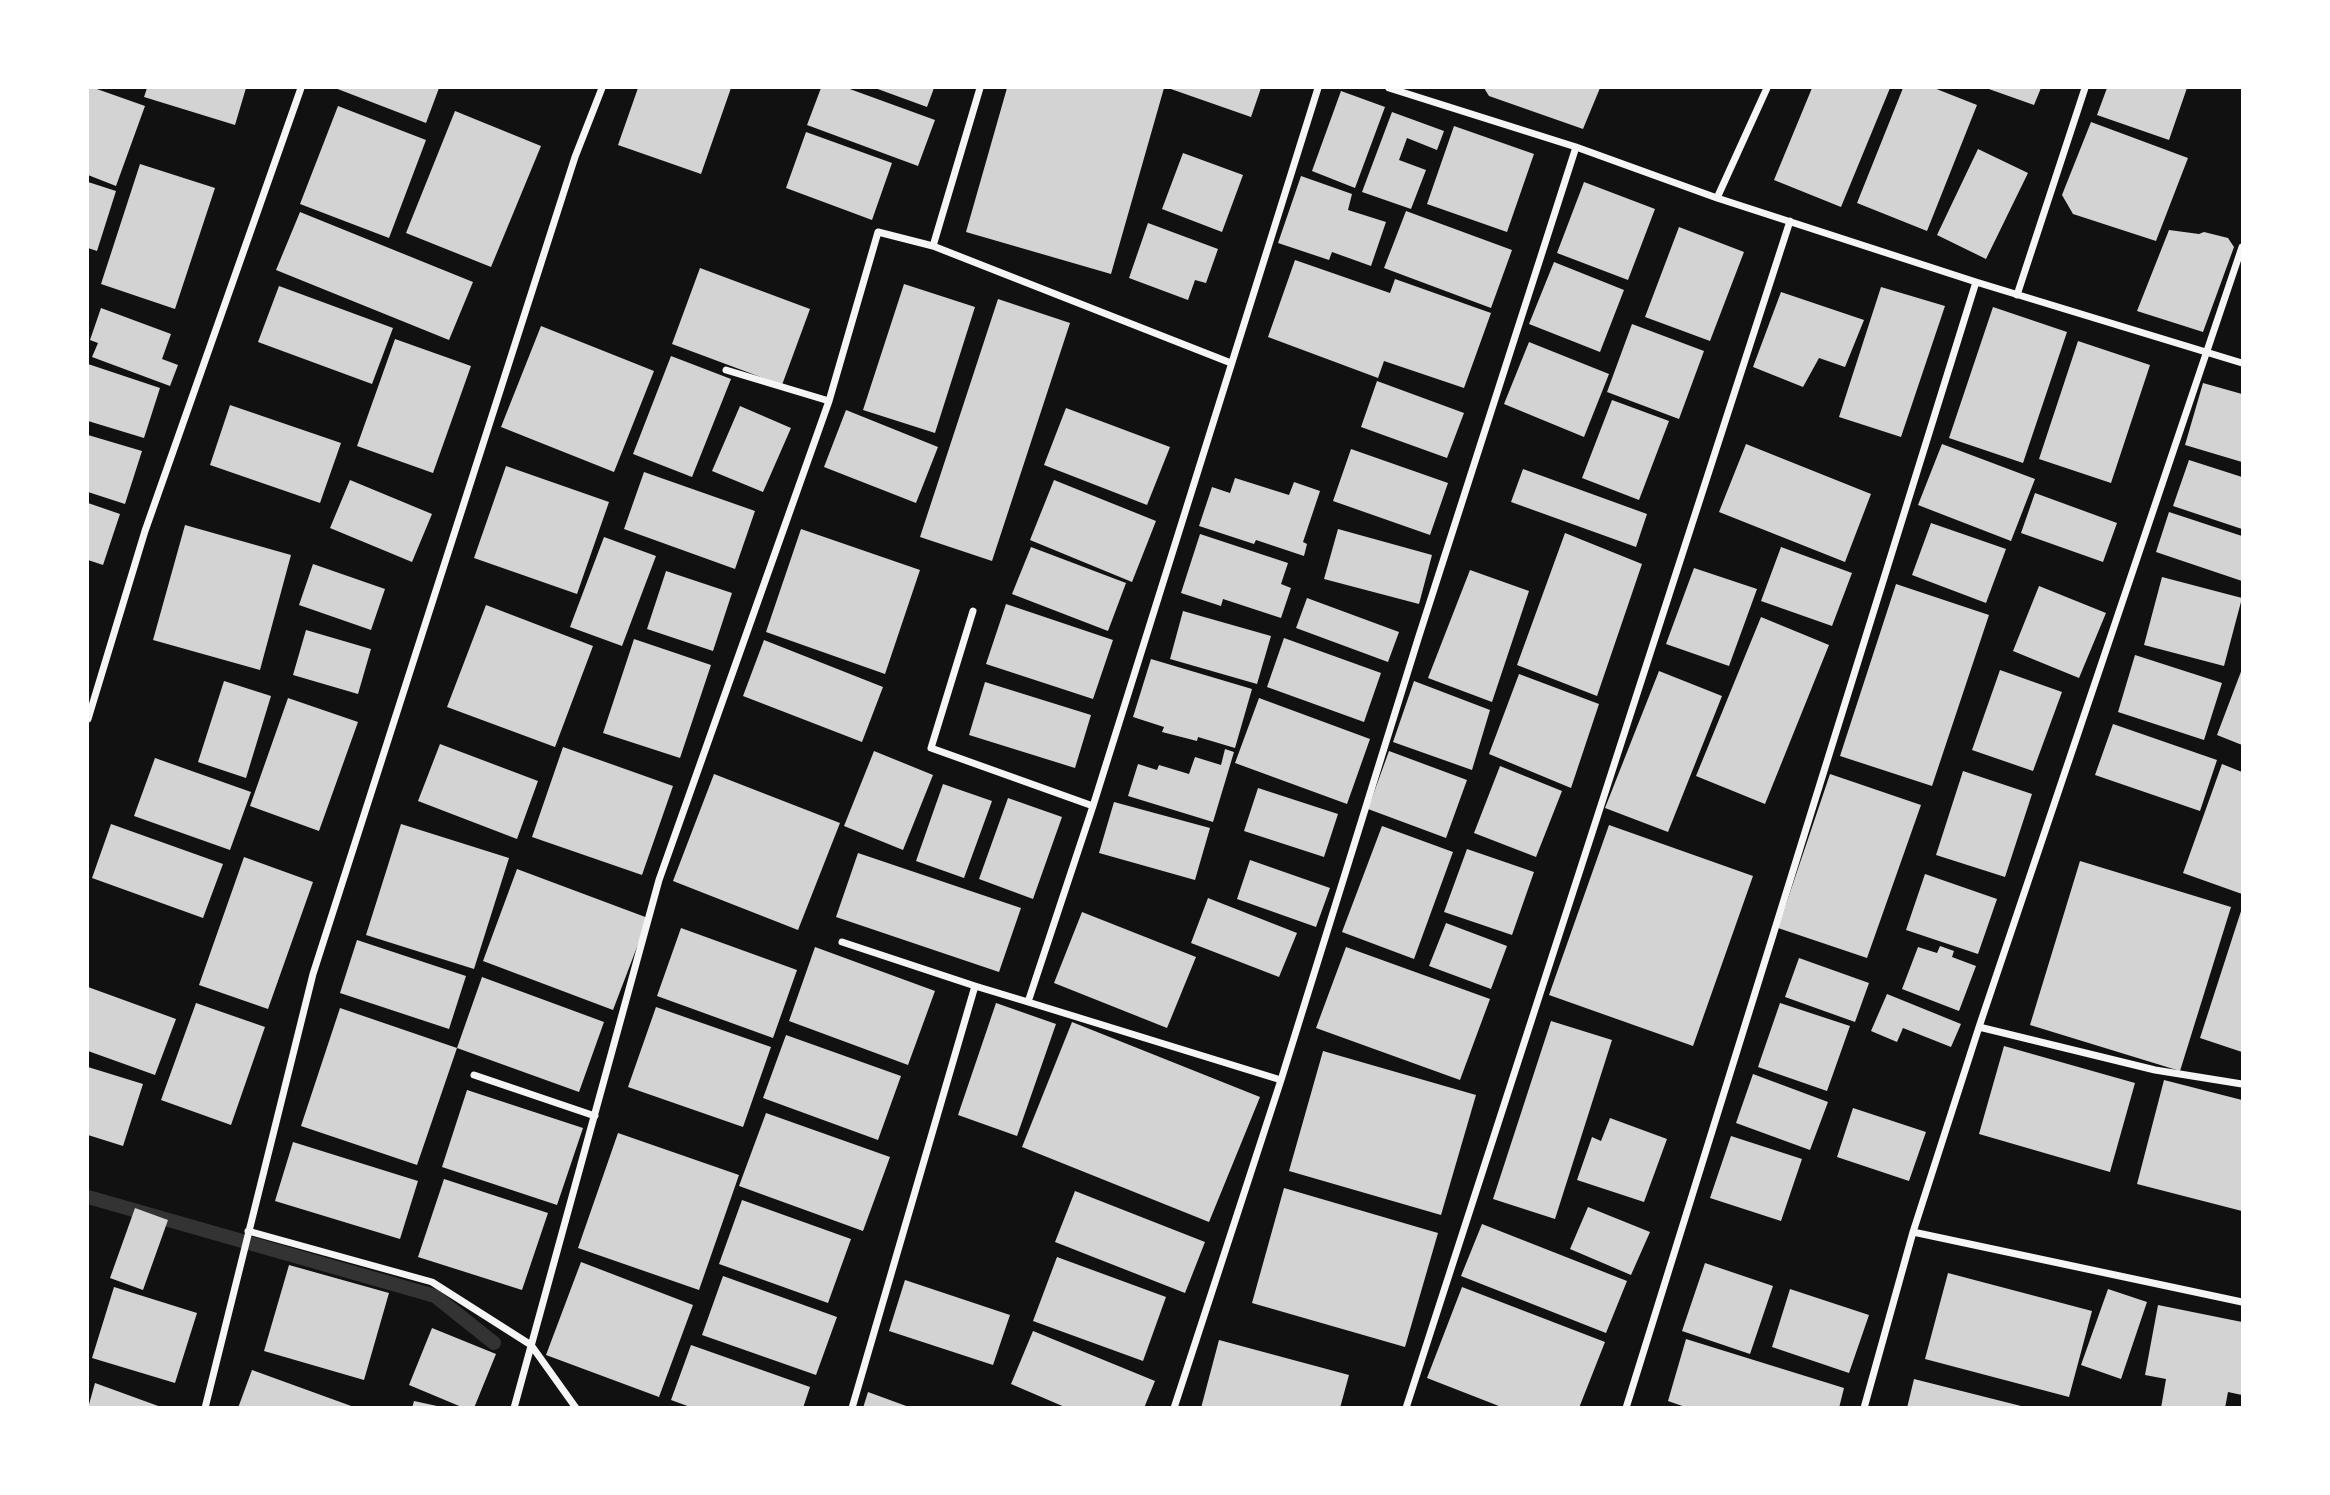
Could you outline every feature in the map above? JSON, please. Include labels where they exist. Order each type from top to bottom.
[{"type":"street","points":[[88,719],[145,531],[301,88]]},
{"type":"street","points":[[205,1408],[313,974],[575,158],[602,88]]},
{"type":"street","points":[[933,246],[980,88]]},
{"type":"street","points":[[1028,1002],[1093,806],[1318,88]]},
{"type":"street","points":[[1389,88],[1576,147],[1717,198],[1976,282],[2242,363]]},
{"type":"street","points":[[1419,97],[1423,88]]},
{"type":"street","points":[[1717,198],[1767,88]]},
{"type":"street","points":[[2017,295],[2085,88]]},
{"type":"street","points":[[1174,1408],[1281,1080],[1422,625],[1576,147]]},
{"type":"street","points":[[1406,1408],[1790,221]]},
{"type":"street","points":[[514,1408],[659,880],[829,401],[878,232],[933,246],[1231,363]]},
{"type":"street","points":[[1864,1408],[1913,1232],[1979,1027],[2242,247]]},
{"type":"street","points":[[1626,1408],[1976,282]]},
{"type":"street","points":[[726,370],[829,401]]},
{"type":"street","points":[[972,611],[931,748],[1093,806]]},
{"type":"street","points":[[842,942],[1281,1080]]},
{"type":"street","points":[[852,1408],[975,986]]},
{"type":"street","points":[[1979,1027],[2155,1070],[2242,1084]]},
{"type":"street","points":[[474,1075],[594,1116]]},
{"type":"street","points":[[248,1231],[432,1282],[531,1345],[576,1408]]},
{"type":"street","points":[[1913,1232],[2242,1301]]},
{"type":"building","points":[[88,88],[145,106],[116,186],[88,175]]},
{"type":"building","points":[[147,88],[246,88],[235,125],[144,97]]},
{"type":"building","points":[[335,88],[439,88],[426,123]]},
{"type":"building","points":[[638,88],[731,88],[701,174],[618,145]]},
{"type":"building","points":[[821,88],[847,88],[935,120],[918,166],[807,125]]},
{"type":"building","points":[[875,88],[934,88],[927,107]]},
{"type":"building","points":[[1007,88],[1164,88],[1111,274],[966,232]]},
{"type":"building","points":[[1168,88],[1261,88],[1251,117]]},
{"type":"building","points":[[1484,88],[1600,88],[1583,129],[1489,96]]},
{"type":"building","points":[[1812,88],[1890,88],[1841,207],[1774,180]]},
{"type":"building","points":[[1903,88],[1934,88],[1977,105],[1927,231],[1857,203]]},
{"type":"building","points":[[1986,88],[2041,88],[2034,105]]},
{"type":"building","points":[[2107,88],[2187,88],[2169,140],[2097,115]]},
{"type":"building","points":[[1341,91],[1385,107],[1355,188],[1312,171]]},
{"type":"building","points":[[338,106],[426,140],[389,238],[300,204]]},
{"type":"building","points":[[455,111],[541,146],[491,267],[406,233]]},
{"type":"building","points":[[1392,112],[1444,131],[1437,150],[1407,138],[1399,160],[1426,170],[1411,209],[1362,192]]},
{"type":"building","points":[[2091,122],[2188,158],[2156,241],[2073,214],[2062,195]]},
{"type":"building","points":[[1454,126],[1534,154],[1507,232],[1427,204]]},
{"type":"building","points":[[806,132],[892,163],[872,220],[786,188]]},
{"type":"building","points":[[1978,149],[2028,173],[1986,259],[1937,235]]},
{"type":"building","points":[[1183,153],[1243,175],[1222,232],[1162,209]]},
{"type":"building","points":[[140,164],[215,188],[175,309],[101,284]]},
{"type":"building","points":[[1301,176],[1352,194],[1348,210],[1386,222],[1371,266],[1332,252],[1329,260],[1278,243]]},
{"type":"building","points":[[88,182],[116,191],[97,251],[88,248]]},
{"type":"building","points":[[1584,182],[1655,209],[1628,280],[1557,253]]},
{"type":"building","points":[[1406,211],[1512,250],[1491,308],[1384,268]]},
{"type":"building","points":[[300,212],[473,282],[449,340],[276,270]]},
{"type":"building","points":[[1148,223],[1218,249],[1206,283],[1195,280],[1188,300],[1129,278]]},
{"type":"building","points":[[1679,227],[1744,252],[1710,341],[1645,317]]},
{"type":"building","points":[[2169,230],[2199,234],[2204,232],[2228,238],[2234,247],[2203,332],[2137,311]]},
{"type":"building","points":[[1295,260],[1390,293],[1395,279],[1491,313],[1464,388],[1384,361],[1378,378],[1268,337]]},
{"type":"building","points":[[1554,262],[1624,290],[1600,352],[1529,324]]},
{"type":"building","points":[[700,268],[810,309],[782,385],[672,344]]},
{"type":"building","points":[[904,284],[975,307],[935,433],[863,410]]},
{"type":"building","points":[[279,286],[393,328],[372,384],[258,342]]},
{"type":"building","points":[[1881,287],[1945,306],[1901,437],[1839,417]]},
{"type":"building","points":[[1781,292],[1864,320],[1845,367],[1819,358],[1803,387],[1753,367]]},
{"type":"building","points":[[998,299],[1070,323],[992,561],[920,537]]},
{"type":"building","points":[[1993,307],[2067,332],[2023,463],[1949,438]]},
{"type":"building","points":[[101,308],[171,334],[162,359],[178,365],[170,386],[92,357],[98,343],[90,340]]},
{"type":"building","points":[[1632,324],[1704,351],[1679,419],[1607,392]]},
{"type":"building","points":[[541,326],[654,371],[614,472],[501,427]]},
{"type":"building","points":[[395,339],[471,366],[433,473],[357,446]]},
{"type":"building","points":[[2078,341],[2150,365],[2111,483],[2039,459]]},
{"type":"building","points":[[1529,342],[1609,374],[1584,437],[1504,404]]},
{"type":"building","points":[[671,356],[731,379],[692,477],[633,454]]},
{"type":"building","points":[[88,364],[160,388],[144,438],[88,421]]},
{"type":"building","points":[[1377,381],[1464,413],[1447,458],[1361,427]]},
{"type":"building","points":[[2203,383],[2242,394],[2242,462],[2185,445]]},
{"type":"building","points":[[1612,400],[1669,421],[1639,500],[1582,478]]},
{"type":"building","points":[[230,405],[341,443],[320,503],[210,465]]},
{"type":"building","points":[[740,406],[791,428],[763,492],[712,471]]},
{"type":"building","points":[[1066,408],[1170,447],[1147,505],[1044,465]]},
{"type":"building","points":[[846,410],[938,447],[916,503],[824,467]]},
{"type":"building","points":[[88,435],[142,451],[125,504],[88,492]]},
{"type":"building","points":[[1746,444],[1871,494],[1845,562],[1719,512]]},
{"type":"building","points":[[1942,444],[2035,479],[2011,541],[1918,505]]},
{"type":"building","points":[[1351,449],[1448,483],[1430,535],[1333,501]]},
{"type":"building","points":[[2189,460],[2242,477],[2242,529],[2173,506]]},
{"type":"building","points":[[506,466],[609,502],[577,594],[474,558]]},
{"type":"building","points":[[1523,469],[1647,514],[1636,547],[1511,502]]},
{"type":"building","points":[[644,472],[755,511],[735,569],[624,529]]},
{"type":"building","points":[[1235,478],[1289,495],[1294,482],[1320,491],[1303,542],[1307,544],[1304,556],[1256,540],[1254,544],[1199,526],[1212,487],[1230,493]]},
{"type":"building","points":[[350,480],[432,514],[412,562],[330,528]]},
{"type":"building","points":[[1054,480],[1156,521],[1132,582],[1030,540]]},
{"type":"building","points":[[2035,493],[2117,523],[2103,562],[2021,533]]},
{"type":"building","points":[[88,503],[120,514],[103,565],[88,560]]},
{"type":"building","points":[[2169,512],[2242,536],[2242,581],[2156,552]]},
{"type":"building","points":[[1931,523],[2006,549],[1986,603],[1912,575]]},
{"type":"building","points":[[185,525],[291,555],[260,670],[153,640]]},
{"type":"building","points":[[801,529],[920,570],[885,674],[766,632]]},
{"type":"building","points":[[1338,529],[1432,555],[1419,604],[1324,579]]},
{"type":"building","points":[[1565,533],[1642,564],[1597,696],[1517,665]]},
{"type":"building","points":[[1200,534],[1288,563],[1281,584],[1291,588],[1281,618],[1223,599],[1221,606],[1181,593]]},
{"type":"building","points":[[604,537],[656,556],[622,646],[570,627]]},
{"type":"building","points":[[1031,547],[1126,583],[1108,631],[1012,594]]},
{"type":"building","points":[[1781,547],[1852,573],[1832,626],[1761,601]]},
{"type":"building","points":[[313,564],[385,589],[371,630],[299,605]]},
{"type":"building","points":[[1694,568],[1757,589],[1729,666],[1666,644]]},
{"type":"building","points":[[1470,570],[1529,591],[1492,702],[1428,678]]},
{"type":"building","points":[[666,571],[732,593],[713,651],[647,629]]},
{"type":"building","points":[[2162,577],[2242,598],[2224,666],[2144,645]]},
{"type":"building","points":[[1896,584],[1989,615],[1932,786],[1840,756]]},
{"type":"building","points":[[2039,586],[2106,613],[2079,678],[2013,651]]},
{"type":"building","points":[[1307,598],[1399,632],[1388,662],[1296,628]]},
{"type":"building","points":[[1006,604],[1113,640],[1093,699],[986,664]]},
{"type":"building","points":[[486,605],[593,646],[555,747],[447,707]]},
{"type":"building","points":[[1183,611],[1271,636],[1257,684],[1170,659]]},
{"type":"building","points":[[1761,617],[1829,645],[1765,804],[1696,776]]},
{"type":"building","points":[[306,630],[371,649],[358,694],[293,675]]},
{"type":"building","points":[[1284,638],[1381,673],[1364,722],[1267,687]]},
{"type":"building","points":[[634,639],[711,665],[680,758],[603,733]]},
{"type":"building","points":[[764,640],[883,687],[862,742],[743,696]]},
{"type":"building","points":[[2135,655],[2222,683],[2204,740],[2118,712]]},
{"type":"building","points":[[1151,659],[1252,689],[1235,748],[1198,737],[1197,741],[1162,732],[1164,727],[1133,717]]},
{"type":"building","points":[[2242,669],[2242,745],[2217,735]]},
{"type":"building","points":[[2000,670],[2062,692],[2033,771],[1972,750]]},
{"type":"building","points":[[1659,671],[1722,696],[1668,832],[1605,808]]},
{"type":"building","points":[[1519,674],[1599,704],[1571,788],[1489,754]]},
{"type":"building","points":[[224,681],[271,696],[246,778],[198,762]]},
{"type":"building","points":[[1414,681],[1490,710],[1472,770],[1393,742]]},
{"type":"building","points":[[985,682],[1091,715],[1075,768],[969,735]]},
{"type":"building","points":[[288,698],[358,722],[319,831],[250,806]]},
{"type":"building","points":[[1259,698],[1370,739],[1347,804],[1235,763]]},
{"type":"building","points":[[2113,724],[2217,760],[2200,811],[2095,775]]},
{"type":"building","points":[[440,744],[538,781],[517,839],[418,801]]},
{"type":"building","points":[[563,747],[673,786],[642,875],[532,837]]},
{"type":"building","points":[[1225,749],[1234,752],[1213,822],[1128,796],[1138,764],[1157,770],[1159,765],[1189,774],[1195,757],[1221,765]]},
{"type":"building","points":[[874,751],[933,775],[903,850],[844,826]]},
{"type":"building","points":[[1389,751],[1467,780],[1446,838],[1368,809]]},
{"type":"building","points":[[155,758],[251,792],[230,850],[134,816]]},
{"type":"building","points":[[2222,764],[2242,772],[2242,894],[2183,873]]},
{"type":"building","points":[[1500,766],[1562,791],[1536,857],[1474,833]]},
{"type":"building","points":[[1963,771],[2032,794],[2005,877],[1936,855]]},
{"type":"building","points":[[714,774],[840,823],[798,930],[673,881]]},
{"type":"building","points":[[1830,774],[1921,805],[1867,958],[1778,928]]},
{"type":"building","points":[[943,784],[992,801],[964,878],[916,861]]},
{"type":"building","points":[[1258,788],[1338,814],[1324,857],[1244,831]]},
{"type":"building","points":[[1008,798],[1062,817],[1033,899],[979,879]]},
{"type":"building","points":[[1114,802],[1210,828],[1195,880],[1099,853]]},
{"type":"building","points":[[111,824],[223,864],[203,918],[92,878]]},
{"type":"building","points":[[401,824],[509,858],[474,969],[366,935]]},
{"type":"building","points":[[1609,825],[1753,876],[1693,1046],[1549,995]]},
{"type":"building","points":[[1382,826],[1453,852],[1414,959],[1342,932]]},
{"type":"building","points":[[1467,849],[1534,872],[1512,935],[1444,912]]},
{"type":"building","points":[[858,853],[1021,908],[999,972],[836,917]]},
{"type":"building","points":[[244,857],[313,882],[268,1009],[199,985]]},
{"type":"building","points":[[1250,860],[1330,888],[1316,927],[1237,899]]},
{"type":"building","points":[[2080,861],[2231,907],[2180,1071],[2030,1025]]},
{"type":"building","points":[[517,869],[648,918],[613,1010],[483,961]]},
{"type":"building","points":[[1925,874],[1997,899],[1978,954],[1906,930]]},
{"type":"building","points":[[1208,898],[1297,933],[1279,977],[1191,943]]},
{"type":"building","points":[[2242,908],[2242,1052],[2200,1038]]},
{"type":"building","points":[[1082,912],[1196,957],[1167,1028],[1054,983]]},
{"type":"building","points":[[1446,923],[1507,946],[1491,989],[1429,966]]},
{"type":"building","points":[[681,928],[797,970],[773,1038],[657,996]]},
{"type":"building","points":[[357,940],[466,976],[449,1029],[340,993]]},
{"type":"building","points":[[1940,946],[1954,951],[1952,957],[1976,966],[1959,1011],[1902,989],[1918,947],[1937,953]]},
{"type":"building","points":[[815,947],[935,991],[908,1065],[789,1021]]},
{"type":"building","points":[[1346,947],[1490,999],[1460,1080],[1316,1028]]},
{"type":"building","points":[[1799,958],[1869,983],[1855,1022],[1785,997]]},
{"type":"building","points":[[482,977],[604,1022],[579,1092],[457,1048]]},
{"type":"building","points":[[88,987],[176,1019],[155,1075],[88,1051]]},
{"type":"building","points":[[1887,994],[1961,1024],[1951,1047],[1903,1028],[1897,1042],[1871,1031]]},
{"type":"building","points":[[196,1003],[265,1027],[231,1125],[161,1100]]},
{"type":"building","points":[[996,1003],[1056,1024],[1017,1136],[958,1115]]},
{"type":"building","points":[[1780,1003],[1850,1026],[1827,1091],[1758,1067]]},
{"type":"building","points":[[656,1007],[771,1047],[743,1127],[628,1087]]},
{"type":"building","points":[[340,1008],[457,1048],[417,1165],[301,1126]]},
{"type":"building","points":[[1551,1021],[1612,1040],[1555,1219],[1493,1199]]},
{"type":"building","points":[[1072,1022],[1260,1097],[1209,1222],[1022,1147]]},
{"type":"building","points":[[786,1035],[901,1076],[878,1140],[763,1098]]},
{"type":"building","points":[[2004,1046],[2135,1083],[2110,1172],[1979,1134]]},
{"type":"building","points":[[1323,1051],[1476,1095],[1441,1215],[1289,1171]]},
{"type":"building","points":[[88,1067],[143,1084],[123,1146],[88,1135]]},
{"type":"building","points":[[1753,1074],[1828,1102],[1810,1150],[1736,1123]]},
{"type":"building","points":[[2164,1080],[2242,1100],[2242,1211],[2137,1184]]},
{"type":"building","points":[[467,1090],[583,1128],[557,1205],[442,1167]]},
{"type":"building","points":[[1853,1108],[1926,1132],[1909,1181],[1837,1157]]},
{"type":"building","points":[[766,1113],[890,1157],[863,1231],[739,1186]]},
{"type":"building","points":[[1610,1118],[1667,1139],[1644,1202],[1577,1180],[1592,1137],[1601,1141]]},
{"type":"building","points":[[618,1133],[739,1175],[699,1290],[578,1248]]},
{"type":"building","points":[[1731,1136],[1802,1159],[1781,1221],[1710,1198]]},
{"type":"building","points":[[293,1142],[418,1181],[400,1239],[275,1201]]},
{"type":"building","points":[[444,1179],[548,1213],[522,1290],[418,1257]]},
{"type":"building","points":[[1284,1188],[1438,1233],[1405,1347],[1252,1303]]},
{"type":"building","points":[[1075,1191],[1205,1242],[1185,1293],[1055,1242]]},
{"type":"building","points":[[742,1200],[851,1239],[828,1303],[719,1264]]},
{"type":"building","points":[[1588,1207],[1650,1232],[1631,1275],[1570,1249]]},
{"type":"building","points":[[135,1208],[168,1220],[143,1290],[110,1278]]},
{"type":"building","points":[[1482,1224],[1627,1281],[1606,1333],[1461,1276]]},
{"type":"building","points":[[1057,1257],[1166,1297],[1143,1361],[1033,1321]]},
{"type":"building","points":[[581,1262],[693,1305],[659,1397],[546,1355]]},
{"type":"building","points":[[1705,1263],[1773,1286],[1750,1354],[1682,1331]]},
{"type":"building","points":[[289,1265],[389,1293],[364,1380],[264,1351]]},
{"type":"building","points":[[1948,1273],[2092,1311],[2069,1397],[1925,1359]]},
{"type":"building","points":[[723,1276],[837,1317],[816,1375],[702,1335]]},
{"type":"building","points":[[905,1280],[1010,1315],[993,1365],[889,1331]]},
{"type":"building","points":[[114,1287],[197,1313],[175,1383],[92,1358]]},
{"type":"building","points":[[1462,1287],[1605,1342],[1579,1408],[1504,1408],[1427,1378]]},
{"type":"building","points":[[1790,1289],[1869,1315],[1849,1373],[1772,1347]]},
{"type":"building","points":[[2108,1289],[2147,1302],[2121,1379],[2081,1365]]},
{"type":"building","points":[[2158,1305],[2242,1322],[2242,1395],[2228,1392],[2225,1408],[2161,1408],[2166,1379],[2145,1375]]},
{"type":"building","points":[[432,1328],[496,1354],[474,1408],[464,1408],[409,1385]]},
{"type":"building","points":[[1033,1331],[1155,1381],[1144,1408],[1067,1408],[1011,1384]]},
{"type":"building","points":[[1686,1339],[1844,1388],[1839,1408],[1688,1408],[1668,1401]]},
{"type":"building","points":[[1219,1340],[1349,1375],[1340,1408],[1201,1408]]},
{"type":"building","points":[[691,1345],[810,1387],[803,1408],[693,1408],[671,1400]]},
{"type":"building","points":[[252,1370],[354,1407],[354,1408],[238,1408]]},
{"type":"building","points":[[1914,1379],[2025,1407],[2025,1408],[1907,1408]]},
{"type":"building","points":[[95,1383],[161,1407],[161,1408],[88,1408]]},
{"type":"building","points":[[868,1392],[909,1407],[909,1408],[863,1408]]},
{"type":"building","points":[[414,1401],[437,1406],[437,1408],[412,1408]]},
{"type":"waterway","points":[[88,1197],[435,1296],[494,1343]]}]
